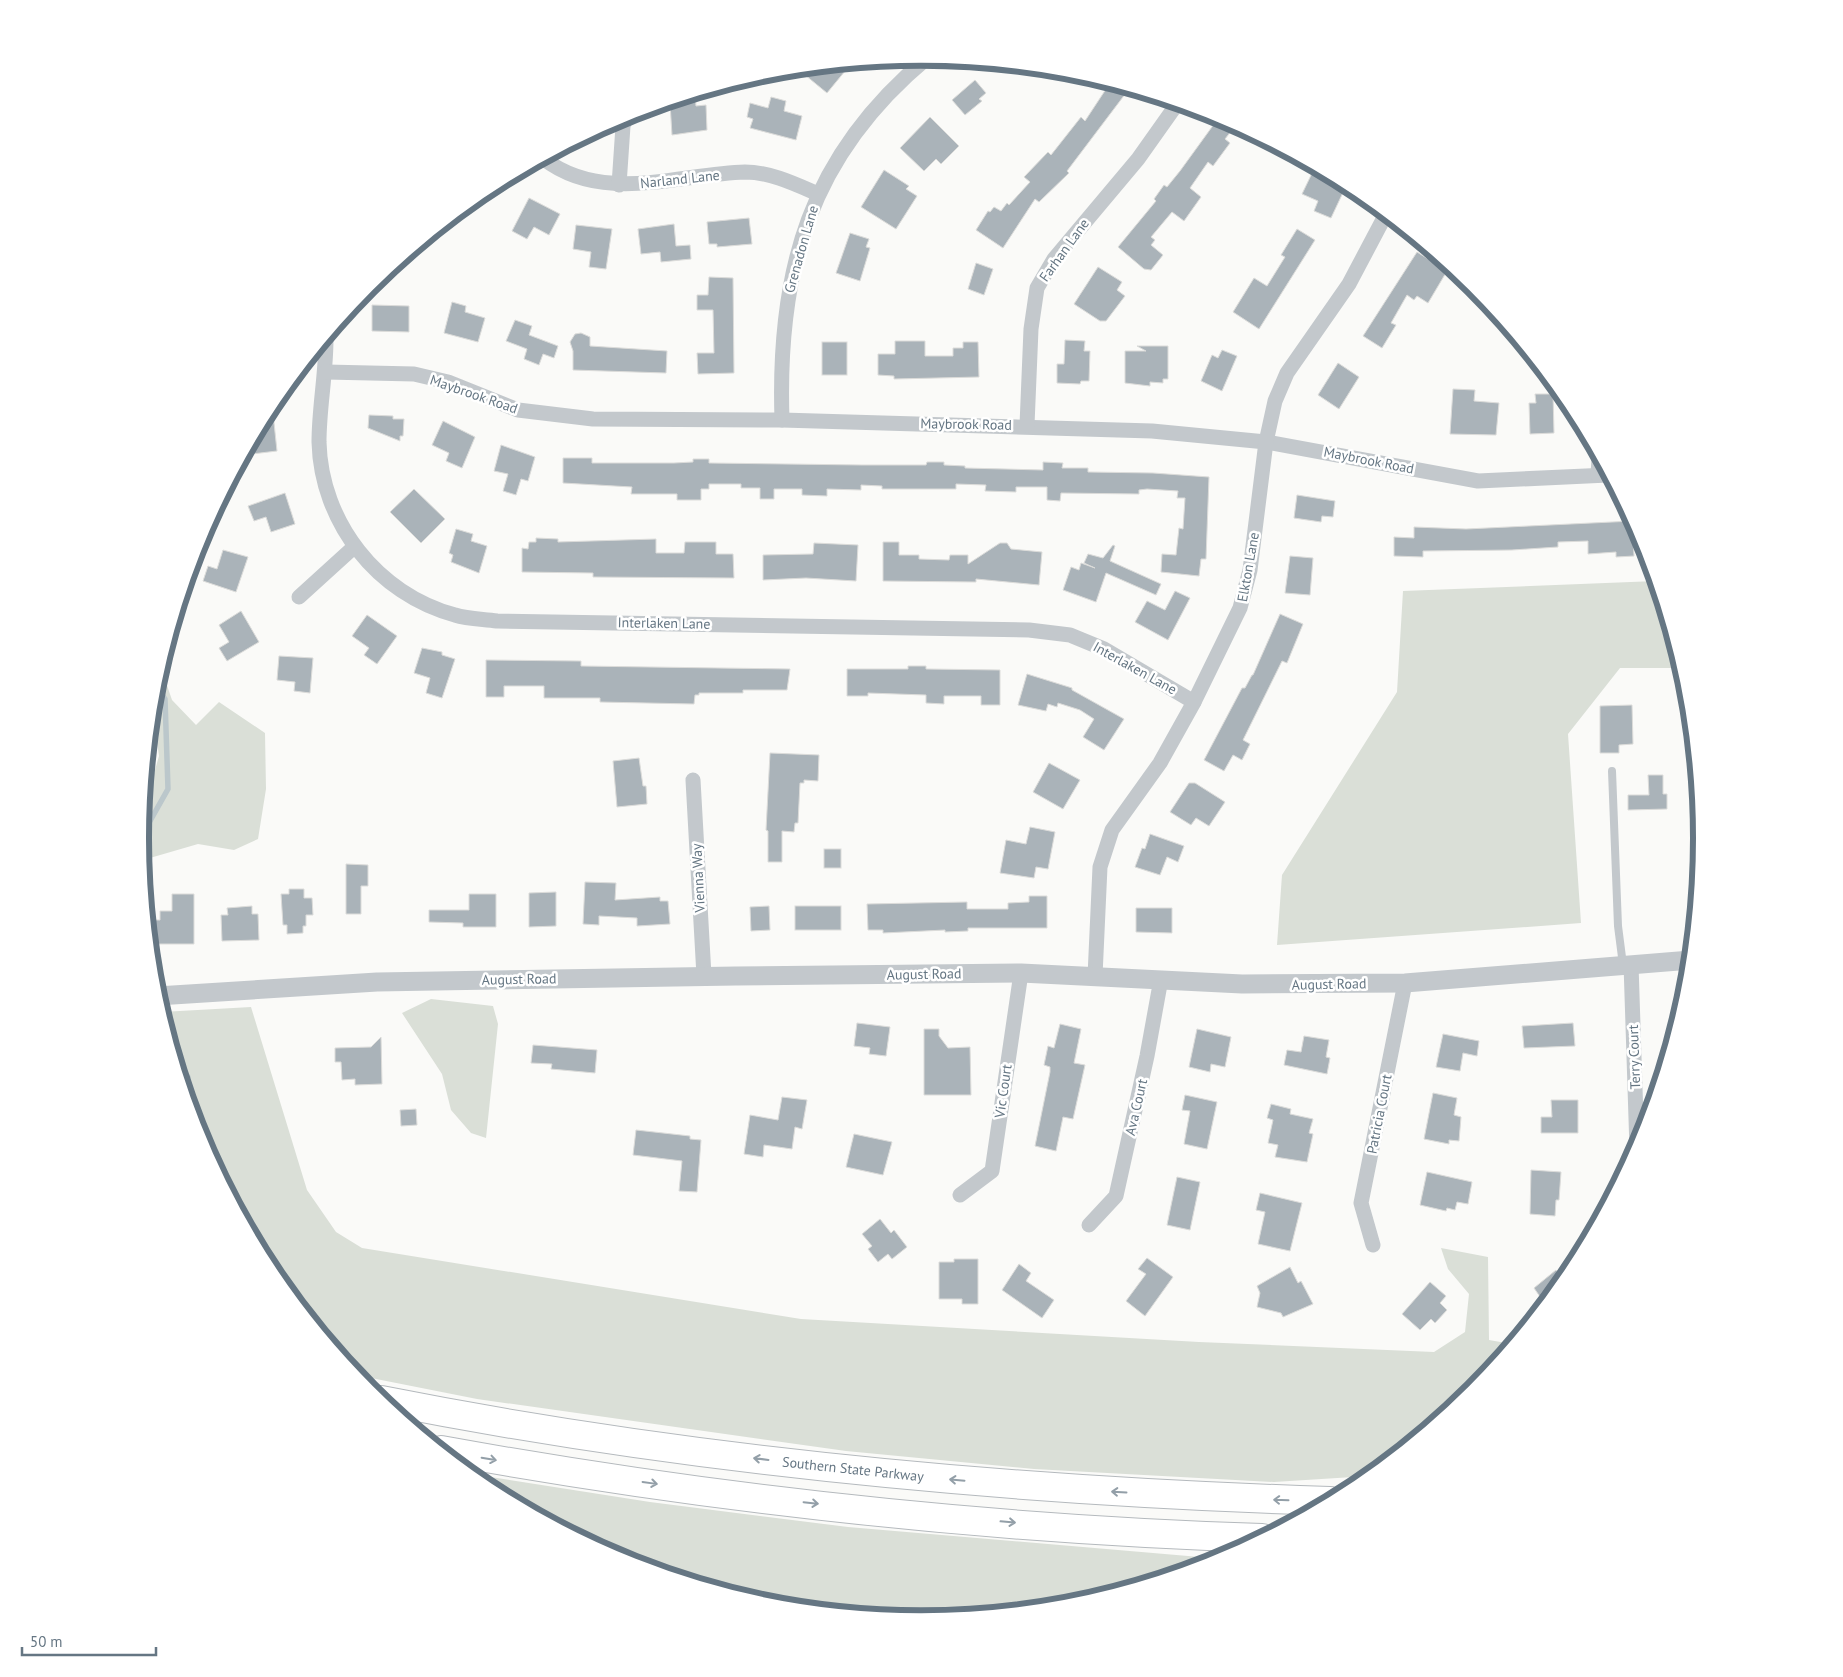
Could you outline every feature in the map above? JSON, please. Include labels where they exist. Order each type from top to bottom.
[{"type":"highway","name":"Southern State Parkway","points":[[394,1402],[623,1441],[826,1467],[1101,1491],[1319,1501]]},
{"type":"highway","points":[[452,1452],[622,1479],[862,1509],[1056,1526],[1249,1537]]},
{"type":"street","name":"Grenadon Lane","points":[[782,420],[780,370],[788,295],[799,245],[818,194],[846,144],[879,102],[918,66]]},
{"type":"street","name":"Farhan Lane","points":[[1027,425],[1031,329],[1037,288],[1054,259],[1138,159],[1174,108]]},
{"type":"street","points":[[619,185],[623,126]]},
{"type":"street","name":"Narland Lane","points":[[550,162],[577,178],[619,185],[746,172],[782,178],[818,194]]},
{"type":"street","name":"Elkton Lane","points":[[1095,976],[1100,867],[1112,830],[1160,763],[1194,702],[1240,608],[1250,570],[1266,442],[1275,401],[1287,373],[1348,284],[1383,219]]},
{"type":"street","name":"Interlaken Lane","points":[[326,347],[326,372],[319,442],[323,477],[336,518],[354,547],[382,576],[419,602],[456,616],[497,621],[1029,630],[1070,634],[1104,649],[1194,702]]},
{"type":"street","name":"Maybrook Road","points":[[326,372],[414,374],[448,382],[518,410],[593,419],[782,420],[1027,425],[1152,431],[1266,442],[1478,481],[1602,475]]},
{"type":"street","points":[[299,597],[354,547]]},
{"type":"street","name":"Vienna Way","points":[[693,780],[704,976]]},
{"type":"street","name":"August Road","points":[[166,995],[387,982],[704,976],[1021,973],[1296,985],[1405,983],[1684,961]]},
{"type":"street","name":"Terry Court","points":[[1627,965],[1636,1131]]},
{"type":"street","name":"Vic Court","points":[[960,1195],[992,1171],[1021,973]]},
{"type":"street","name":"Ava Court","points":[[1089,1225],[1116,1196],[1148,1056],[1162,979]]},
{"type":"street","name":"Patricia Court","points":[[1373,1245],[1361,1204],[1405,983]]},
{"type":"lane","points":[[1612,771],[1618,926],[1627,965]]},
{"type":"shaded area","points":[[1650,581],[1674,668],[1620,668],[1568,734],[1581,923],[1277,945],[1282,875],[1397,692],[1403,591]]},
{"type":"shaded area","points":[[166,681],[172,700],[196,725],[219,702],[265,733],[266,789],[258,839],[234,850],[198,844],[150,858],[151,788],[159,756],[156,736]]},
{"type":"shaded area","points":[[431,999],[493,1006],[498,1024],[486,1138],[471,1133],[451,1110],[442,1074],[402,1013]]},
{"type":"shaded area","points":[[251,1007],[307,1190],[336,1232],[362,1248],[801,1319],[1199,1342],[1434,1352],[1465,1332],[1469,1294],[1448,1269],[1441,1248],[1488,1257],[1489,1340],[1506,1343],[1468,1385],[1431,1419],[1357,1477],[1274,1482],[1034,1469],[846,1451],[477,1399],[368,1377],[309,1309],[279,1268],[253,1225],[229,1180],[208,1134],[190,1087],[170,1012]]},
{"type":"shaded area","points":[[486,1476],[650,1502],[848,1527],[1203,1557],[1170,1570],[1121,1584],[1072,1596],[1022,1604],[922,1611],[871,1609],[821,1604],[771,1596],[673,1570],[626,1552],[580,1531],[535,1507]]},
{"type":"building","points":[[845,71],[827,93],[806,75]]},
{"type":"building","points":[[975,80],[986,93],[979,99],[982,101],[965,115],[952,100]]},
{"type":"building","points":[[1106,89],[1125,94],[1067,171],[1069,173],[1039,202],[1035,199],[1003,248],[976,230],[988,211],[990,212],[994,207],[1001,211],[1007,203],[1009,205],[1030,182],[1024,177],[1048,152],[1051,155],[1081,117],[1085,121]]},
{"type":"building","points":[[771,97],[786,101],[784,111],[802,116],[796,140],[750,128],[753,119],[747,117],[750,103],[768,108]]},
{"type":"building","points":[[696,101],[696,106],[706,105],[707,130],[672,135],[670,108]]},
{"type":"building","points":[[930,117],[959,146],[941,164],[936,159],[924,171],[900,148]]},
{"type":"building","points":[[1214,124],[1231,131],[1225,139],[1230,143],[1213,166],[1208,162],[1190,188],[1201,197],[1184,221],[1172,212],[1151,237],[1155,240],[1151,245],[1163,255],[1151,270],[1144,269],[1118,247],[1156,201],[1154,199],[1164,185],[1167,187]]},
{"type":"building","points":[[884,170],[909,186],[906,189],[917,196],[896,229],[861,207]]},
{"type":"building","points":[[1312,173],[1343,191],[1331,218],[1314,211],[1318,201],[1302,194]]},
{"type":"building","points":[[529,198],[560,214],[549,235],[534,227],[527,239],[512,231]]},
{"type":"building","points":[[749,218],[752,244],[717,247],[717,244],[709,244],[707,222]]},
{"type":"building","points":[[674,224],[676,246],[690,245],[691,259],[661,262],[660,252],[641,254],[638,229]]},
{"type":"building","points":[[576,225],[612,229],[606,269],[589,267],[591,252],[573,249]]},
{"type":"building","points":[[1297,229],[1315,240],[1259,329],[1233,312],[1254,278],[1267,286],[1285,257],[1281,255]]},
{"type":"building","points":[[850,233],[869,239],[866,247],[870,248],[860,281],[836,273]]},
{"type":"building","points":[[1417,252],[1446,272],[1428,303],[1417,296],[1414,300],[1407,295],[1391,323],[1396,325],[1382,348],[1363,336]]},
{"type":"building","points":[[976,263],[993,269],[984,295],[968,289]]},
{"type":"building","points":[[1098,267],[1122,282],[1117,290],[1125,296],[1106,321],[1100,321],[1074,304]]},
{"type":"building","points":[[709,277],[733,278],[734,373],[698,374],[697,353],[714,353],[713,310],[697,310],[697,295],[708,295]]},
{"type":"building","points":[[452,302],[466,306],[465,312],[485,318],[478,342],[444,333]]},
{"type":"building","points":[[372,305],[409,306],[409,332],[372,331]]},
{"type":"building","points":[[515,320],[532,326],[529,335],[558,346],[554,358],[543,354],[539,365],[524,359],[527,349],[506,341]]},
{"type":"building","points":[[581,333],[590,337],[590,346],[667,351],[666,373],[573,370],[573,351],[570,342],[575,334]]},
{"type":"building","points":[[1065,340],[1085,341],[1084,351],[1090,351],[1089,381],[1081,381],[1080,384],[1057,383],[1057,364],[1064,364]]},
{"type":"building","points":[[895,341],[925,341],[925,356],[953,356],[953,348],[963,348],[963,342],[978,342],[979,377],[894,379],[894,376],[878,375],[878,354],[895,354]]},
{"type":"building","points":[[822,342],[847,342],[847,375],[822,375]]},
{"type":"building","points":[[1137,346],[1168,346],[1168,379],[1163,379],[1163,383],[1150,382],[1150,386],[1125,383],[1125,351],[1146,351]]},
{"type":"building","points":[[1222,350],[1237,356],[1222,391],[1201,381],[1212,355],[1218,358]]},
{"type":"building","points":[[1338,363],[1359,377],[1339,409],[1318,395]]},
{"type":"building","points":[[1453,389],[1475,390],[1474,401],[1499,403],[1496,435],[1450,434]]},
{"type":"building","points":[[1535,394],[1553,394],[1554,433],[1530,434],[1529,403],[1536,403]]},
{"type":"building","points":[[369,415],[393,416],[393,419],[404,419],[403,436],[400,436],[400,441],[368,428]]},
{"type":"building","points":[[273,418],[277,451],[252,454],[253,452]]},
{"type":"building","points":[[443,421],[475,437],[462,468],[446,461],[449,453],[432,445]]},
{"type":"building","points":[[501,445],[535,457],[528,481],[521,479],[516,495],[503,491],[508,474],[494,471]]},
{"type":"building","points":[[563,458],[592,458],[592,463],[674,463],[693,462],[693,459],[709,459],[709,463],[862,465],[926,465],[927,462],[944,462],[944,465],[965,466],[965,468],[1043,470],[1043,462],[1063,463],[1062,468],[1088,468],[1088,472],[1153,473],[1209,477],[1206,559],[1201,559],[1199,576],[1161,572],[1162,554],[1176,555],[1179,528],[1183,529],[1185,498],[1177,498],[1178,491],[1147,489],[1139,490],[1139,494],[1061,493],[1060,501],[1047,500],[1047,487],[1016,487],[1016,492],[985,491],[986,485],[956,484],[956,489],[882,489],[882,486],[861,485],[861,490],[827,489],[827,496],[802,495],[802,489],[774,489],[774,499],[760,499],[760,488],[741,488],[741,484],[709,484],[709,489],[701,489],[701,500],[677,500],[677,494],[631,494],[632,487],[563,483]]},
{"type":"building","points":[[414,489],[445,519],[421,543],[390,512]]},
{"type":"building","points":[[285,493],[295,524],[271,532],[266,517],[254,521],[248,506]]},
{"type":"building","points":[[1297,495],[1335,501],[1333,517],[1322,516],[1321,522],[1294,518]]},
{"type":"building","points":[[1625,521],[1633,539],[1634,556],[1616,557],[1616,552],[1588,554],[1588,541],[1558,542],[1558,547],[1512,550],[1423,551],[1423,557],[1394,556],[1394,537],[1414,538],[1414,527],[1466,529]]},
{"type":"building","points":[[456,529],[473,534],[471,541],[487,546],[479,573],[451,562],[453,555],[449,553]]},
{"type":"building","points":[[536,538],[558,539],[558,542],[656,539],[656,553],[684,553],[685,542],[716,542],[716,554],[733,554],[734,578],[593,577],[593,573],[522,572],[522,548],[528,549],[529,542],[536,542]]},
{"type":"building","points":[[883,542],[899,542],[899,555],[919,555],[919,559],[949,560],[950,555],[968,555],[968,564],[1000,543],[1007,543],[1011,549],[1042,552],[1039,585],[976,579],[976,582],[883,581]]},
{"type":"building","points":[[814,543],[858,545],[856,581],[806,578],[763,580],[763,555],[813,554]]},
{"type":"building","points":[[1113,545],[1115,546],[1110,561],[1161,584],[1156,595],[1106,573],[1096,602],[1063,590],[1071,567],[1079,570],[1081,563],[1095,568],[1084,563],[1088,554],[1103,558]]},
{"type":"building","points":[[223,550],[248,557],[236,592],[203,581],[208,566],[217,569]]},
{"type":"building","points":[[1290,556],[1313,558],[1310,595],[1285,593]]},
{"type":"building","points":[[1175,591],[1190,598],[1168,640],[1135,622],[1147,601],[1165,610]]},
{"type":"building","points":[[241,611],[259,642],[227,661],[219,648],[229,642],[219,625]]},
{"type":"building","points":[[1280,614],[1303,624],[1287,663],[1282,661],[1243,740],[1250,744],[1242,760],[1233,755],[1224,771],[1204,760],[1242,688],[1245,688],[1253,675]]},
{"type":"building","points":[[367,615],[397,636],[377,664],[364,655],[369,648],[352,636]]},
{"type":"building","points":[[422,648],[442,652],[442,655],[455,659],[442,698],[426,693],[430,678],[414,673]]},
{"type":"building","points":[[279,656],[313,658],[310,693],[294,691],[295,682],[277,680]]},
{"type":"building","points":[[486,660],[581,661],[581,666],[790,669],[787,690],[699,693],[699,695],[695,695],[694,704],[600,702],[600,698],[544,698],[544,686],[504,686],[504,697],[486,697]]},
{"type":"building","points":[[908,666],[926,666],[926,669],[1000,670],[1000,705],[981,705],[981,696],[944,696],[944,704],[926,703],[926,695],[868,693],[868,696],[847,696],[847,669],[908,669]]},
{"type":"building","points":[[1027,674],[1072,688],[1072,690],[1124,719],[1104,750],[1083,737],[1094,719],[1080,710],[1058,703],[1057,707],[1048,704],[1046,711],[1018,705]]},
{"type":"building","points":[[1632,705],[1633,744],[1619,745],[1619,753],[1600,753],[1600,706]]},
{"type":"building","points":[[770,753],[819,755],[818,781],[804,780],[804,783],[800,783],[798,823],[795,823],[794,832],[782,831],[782,862],[768,862],[768,831],[766,830]]},
{"type":"building","points":[[639,758],[643,786],[646,786],[647,804],[617,807],[613,761]]},
{"type":"building","points":[[1049,763],[1080,780],[1063,809],[1033,792]]},
{"type":"building","points":[[1648,775],[1663,775],[1663,794],[1667,794],[1667,809],[1628,810],[1628,795],[1649,795]]},
{"type":"building","points":[[1189,783],[1195,783],[1225,802],[1209,826],[1196,818],[1191,825],[1170,812]]},
{"type":"building","points":[[1030,827],[1055,832],[1048,869],[1036,867],[1034,878],[1000,873],[1006,840],[1026,844]]},
{"type":"building","points":[[1150,834],[1184,846],[1178,862],[1167,857],[1160,875],[1135,867],[1142,848],[1145,849]]},
{"type":"building","points":[[824,849],[841,849],[841,868],[824,868]]},
{"type":"building","points":[[346,864],[368,865],[368,886],[361,886],[361,914],[346,914]]},
{"type":"building","points":[[585,882],[616,883],[615,900],[660,897],[660,901],[668,901],[670,924],[637,926],[637,918],[599,916],[599,925],[583,924]]},
{"type":"building","points":[[289,889],[304,889],[304,898],[312,898],[313,915],[306,915],[306,926],[303,926],[303,933],[287,934],[287,925],[283,925],[281,894],[289,894]]},
{"type":"building","points":[[556,892],[556,926],[529,927],[529,893]]},
{"type":"building","points":[[172,894],[194,894],[194,944],[157,944],[154,920],[160,920],[160,911],[172,911]]},
{"type":"building","points":[[469,894],[496,894],[496,927],[463,927],[463,923],[429,922],[429,910],[469,910]]},
{"type":"building","points":[[1029,896],[1047,896],[1047,928],[968,928],[968,931],[945,932],[945,930],[883,933],[883,930],[868,930],[867,904],[967,902],[967,909],[1008,909],[1008,903],[1029,902]]},
{"type":"building","points":[[252,906],[252,914],[258,914],[259,940],[222,941],[221,915],[228,915],[227,908]]},
{"type":"building","points":[[769,906],[770,930],[751,931],[750,907]]},
{"type":"building","points":[[795,906],[841,906],[841,930],[795,930]]},
{"type":"building","points":[[1136,908],[1172,908],[1172,933],[1136,932]]},
{"type":"building","points":[[857,1023],[890,1027],[886,1056],[869,1054],[870,1048],[854,1046]]},
{"type":"building","points":[[1573,1023],[1575,1046],[1524,1048],[1522,1026]]},
{"type":"building","points":[[1060,1024],[1081,1029],[1074,1063],[1085,1065],[1073,1119],[1063,1117],[1056,1151],[1035,1146],[1050,1072],[1050,1067],[1044,1065],[1048,1046],[1054,1048]]},
{"type":"building","points":[[924,1029],[939,1029],[939,1036],[948,1048],[970,1047],[971,1095],[924,1095]]},
{"type":"building","points":[[1197,1029],[1231,1037],[1225,1067],[1211,1064],[1210,1072],[1189,1067]]},
{"type":"building","points":[[1443,1034],[1479,1041],[1477,1056],[1463,1053],[1460,1071],[1436,1067]]},
{"type":"building","points":[[1304,1036],[1329,1040],[1326,1057],[1330,1058],[1327,1074],[1284,1065],[1287,1050],[1301,1052]]},
{"type":"building","points":[[381,1037],[382,1084],[355,1085],[355,1079],[342,1080],[341,1062],[335,1062],[335,1048],[371,1047]]},
{"type":"building","points":[[533,1045],[597,1050],[595,1073],[551,1069],[552,1064],[531,1063]]},
{"type":"building","points":[[1433,1093],[1457,1098],[1454,1115],[1461,1117],[1459,1141],[1449,1140],[1449,1144],[1424,1139]]},
{"type":"building","points":[[1185,1095],[1217,1102],[1207,1149],[1184,1144],[1190,1111],[1182,1110]]},
{"type":"building","points":[[782,1097],[807,1100],[802,1129],[795,1127],[792,1149],[764,1145],[763,1157],[744,1154],[750,1115],[778,1120]]},
{"type":"building","points":[[1551,1100],[1578,1100],[1578,1133],[1541,1133],[1541,1117],[1552,1117]]},
{"type":"building","points":[[1271,1104],[1291,1109],[1290,1114],[1313,1119],[1309,1133],[1313,1134],[1307,1162],[1275,1157],[1278,1145],[1268,1143],[1273,1120],[1267,1118]]},
{"type":"building","points":[[416,1109],[417,1125],[401,1126],[400,1110]]},
{"type":"building","points":[[636,1130],[690,1136],[690,1139],[701,1140],[697,1192],[679,1191],[682,1161],[633,1155]]},
{"type":"building","points":[[854,1134],[892,1142],[883,1175],[846,1167]]},
{"type":"building","points":[[1531,1170],[1561,1172],[1559,1200],[1556,1200],[1555,1216],[1530,1214]]},
{"type":"building","points":[[1427,1172],[1472,1182],[1468,1204],[1457,1202],[1455,1210],[1447,1208],[1446,1211],[1420,1205]]},
{"type":"building","points":[[1177,1177],[1200,1182],[1190,1230],[1167,1225]]},
{"type":"building","points":[[1260,1193],[1302,1203],[1290,1251],[1258,1244],[1265,1212],[1256,1210]]},
{"type":"building","points":[[880,1219],[891,1233],[894,1230],[907,1247],[892,1259],[888,1254],[878,1262],[868,1249],[872,1246],[862,1234]]},
{"type":"building","points":[[1147,1258],[1173,1277],[1145,1316],[1126,1301],[1146,1274],[1138,1269]]},
{"type":"building","points":[[954,1259],[978,1259],[978,1304],[962,1304],[962,1299],[939,1299],[939,1262],[954,1262]]},
{"type":"building","points":[[1019,1264],[1031,1273],[1026,1281],[1054,1300],[1042,1318],[1002,1290]]},
{"type":"building","points":[[1290,1267],[1298,1283],[1301,1281],[1313,1304],[1283,1317],[1281,1313],[1257,1307],[1260,1293],[1257,1286]]},
{"type":"building","points":[[1556,1270],[1559,1274],[1541,1299],[1534,1288]]},
{"type":"building","points":[[1430,1282],[1446,1296],[1440,1303],[1447,1310],[1435,1323],[1431,1319],[1420,1330],[1402,1314]]},
{"type":"waterway","points":[[150,822],[168,789],[165,699],[163,696]]}]
